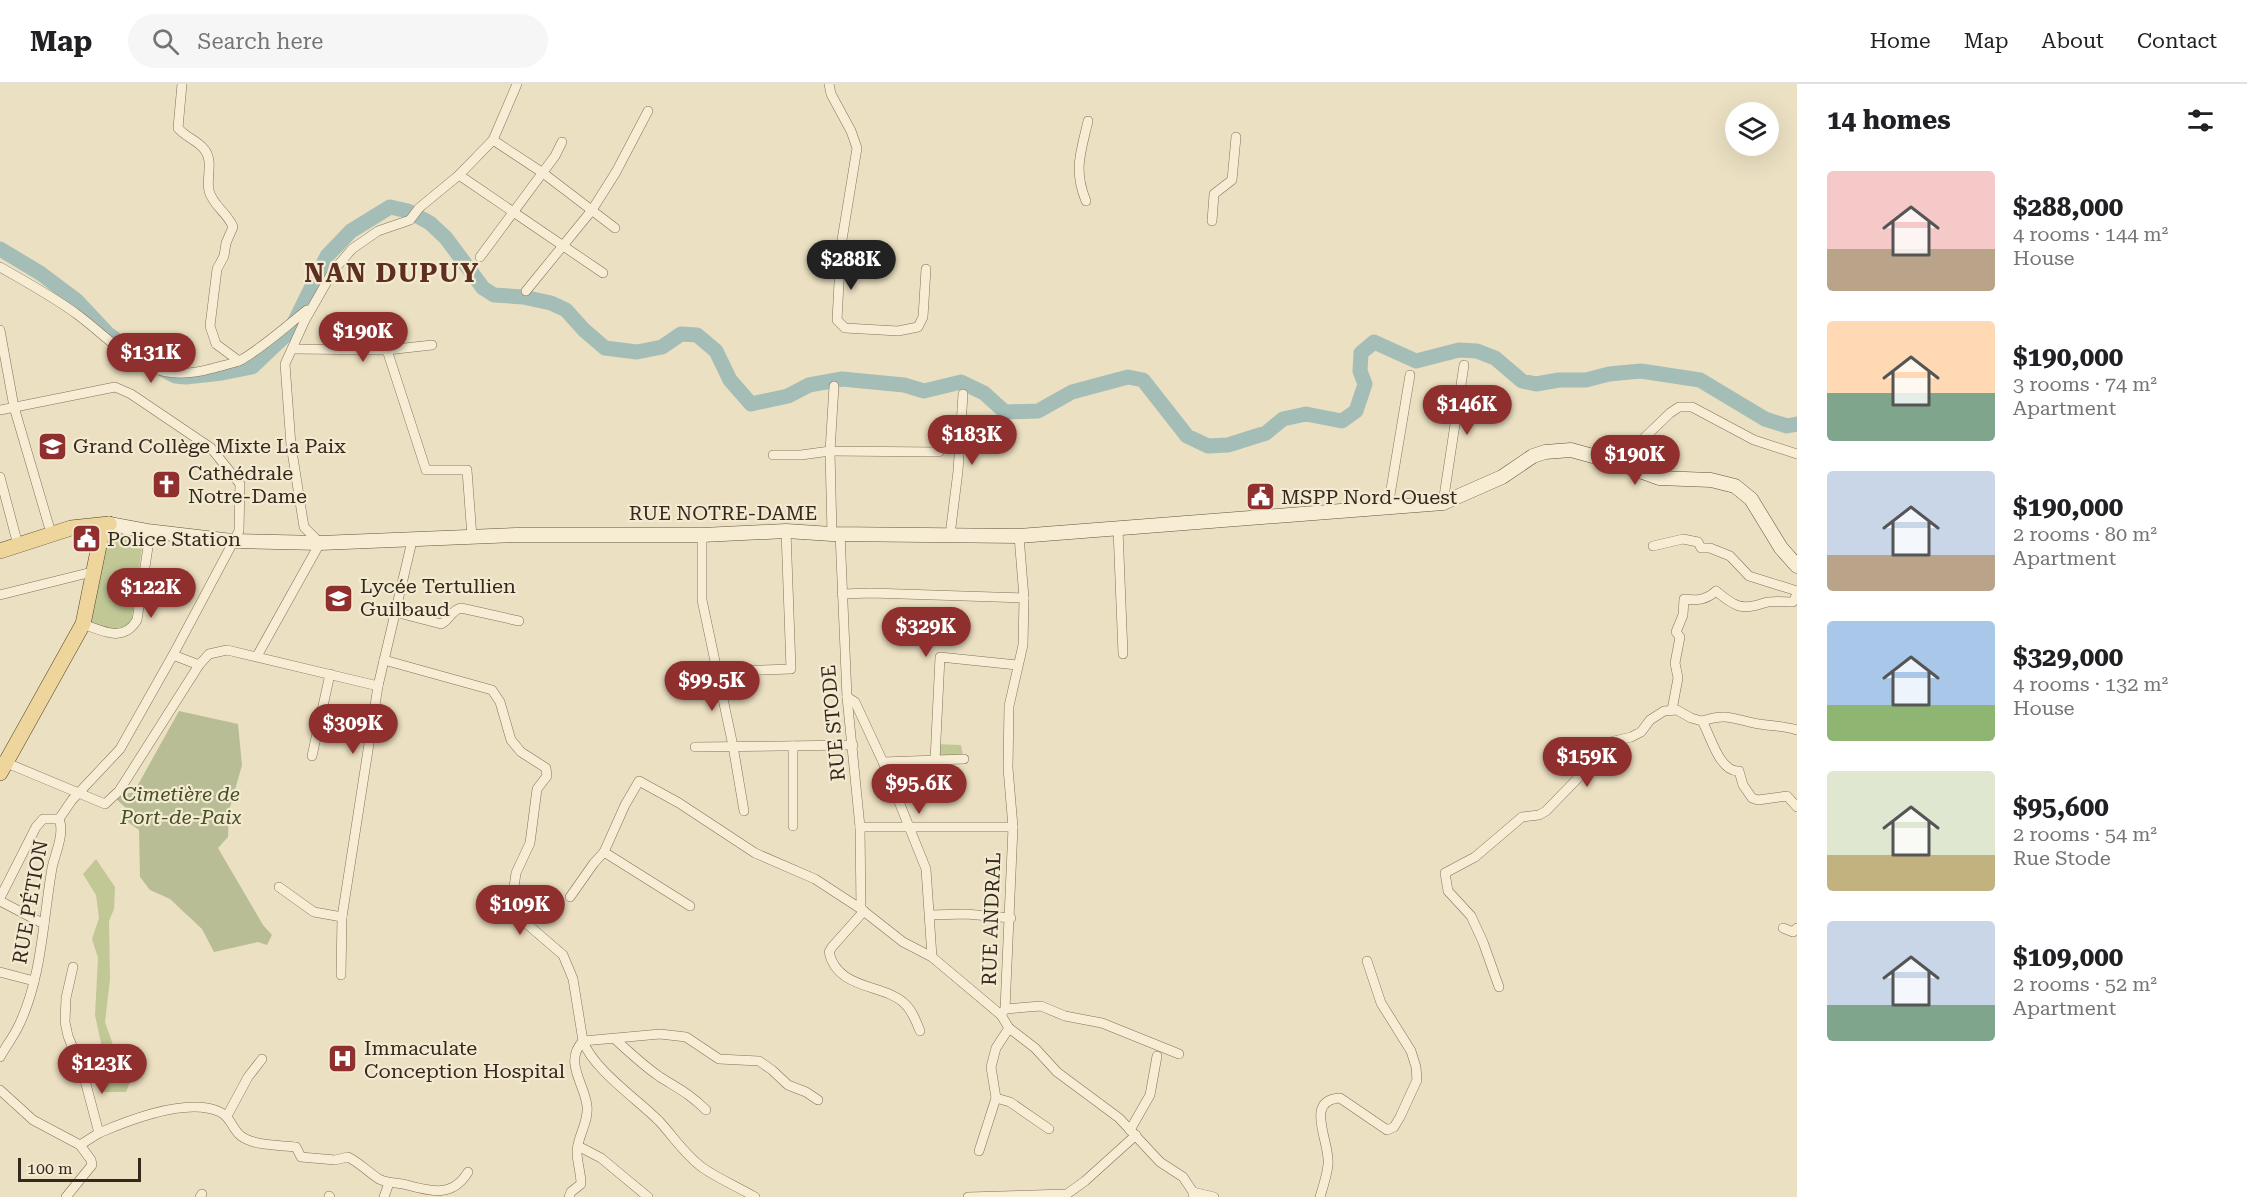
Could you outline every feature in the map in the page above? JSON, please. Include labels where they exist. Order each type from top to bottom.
[{"type":"main road","name":"RUE NOTRE-DAME","points":[[0,551],[71,528],[109,524]]},
{"type":"main road","points":[[2,765],[82,624],[101,536],[109,524]]},
{"type":"street","points":[[182,84],[178,128],[204,149],[209,165],[208,187],[211,198],[233,227],[218,269],[211,316],[212,336],[222,350],[239,361]]},
{"type":"street","points":[[257,656],[320,543],[304,527],[291,445],[285,364],[312,307],[333,271],[352,249],[378,231],[410,220],[419,208],[459,175],[493,140],[517,84]]},
{"type":"street","points":[[829,84],[831,94],[851,131],[857,148],[841,246],[837,320],[839,324],[845,327],[898,332],[918,327],[923,317],[926,269]]},
{"type":"street","points":[[526,291],[592,210],[648,111]]},
{"type":"street","points":[[1086,201],[1080,185],[1078,168],[1088,122]]},
{"type":"street","points":[[1212,221],[1214,194],[1232,180],[1236,136]]},
{"type":"street","points":[[493,140],[543,173],[615,228]]},
{"type":"street","points":[[480,257],[543,173],[562,142]]},
{"type":"street","points":[[459,175],[603,273]]},
{"type":"street","points":[[0,267],[77,314],[130,358],[154,370],[182,374],[239,361],[270,341],[312,307]]},
{"type":"street","points":[[0,330],[14,407],[51,533]]},
{"type":"street","points":[[292,349],[387,350],[432,345]]},
{"type":"street","points":[[387,350],[426,470],[467,471],[472,537]]},
{"type":"street","points":[[1447,502],[1464,365]]},
{"type":"street","points":[[1388,507],[1410,375]]},
{"type":"street","name":"RUE STODE","points":[[834,386],[830,451],[842,594],[847,697],[860,827],[862,910]]},
{"type":"street","points":[[0,410],[115,387],[131,394],[212,448],[240,484],[239,531],[120,749],[79,793],[59,819],[43,819],[36,827],[0,900],[44,924]]},
{"type":"street","points":[[950,535],[958,471],[963,394]]},
{"type":"street","points":[[1618,463],[1670,412],[1679,407],[1692,407],[1754,440],[1797,454]]},
{"type":"street","points":[[1447,502],[1502,477],[1533,456],[1545,452],[1572,450],[1659,478],[1711,480],[1735,486],[1751,500],[1780,548],[1797,566]]},
{"type":"street","points":[[773,455],[801,455],[830,451],[939,452]]},
{"type":"street","points":[[0,477],[18,545]]},
{"type":"street","name":"RUE NOTRE-DAME","points":[[109,524],[232,541],[320,543],[412,541],[517,534],[702,535],[786,531],[1019,536],[1447,502]]},
{"type":"street","points":[[1118,529],[1123,654]]},
{"type":"street","points":[[82,624],[110,633],[125,633],[132,628],[137,620],[148,547],[147,531]]},
{"type":"street","points":[[676,673],[791,669],[786,531]]},
{"type":"street","points":[[702,535],[702,600],[733,746],[744,811]]},
{"type":"street","name":"RUE ANDRAL","points":[[1003,1012],[1011,918],[1013,827],[1008,768],[1009,717],[1017,665],[1023,645],[1024,598],[1019,536]]},
{"type":"street","points":[[1653,546],[1683,539],[1698,542],[1701,548],[1710,548],[1731,556],[1749,576],[1797,592],[1793,602],[1764,603],[1759,606],[1739,607],[1716,591],[1708,598],[1695,601],[1684,599],[1683,615],[1676,632],[1680,637],[1675,663],[1678,678],[1672,710]]},
{"type":"street","points":[[340,975],[342,916],[378,686],[412,541]]},
{"type":"street","points":[[0,595],[92,572]]},
{"type":"street","points":[[842,594],[1024,598]]},
{"type":"street","points":[[395,612],[441,624],[453,611],[461,608],[519,621]]},
{"type":"street","points":[[2,765],[105,804],[119,791],[199,665],[209,654],[227,650],[378,686]]},
{"type":"street","points":[[173,655],[199,665]]},
{"type":"street","points":[[935,760],[940,657],[1017,665]]},
{"type":"street","points":[[384,660],[492,690],[500,702],[511,740],[521,752],[546,768],[547,776],[537,789],[530,843],[516,873],[514,887],[517,901],[527,924],[563,955],[573,979],[583,1041],[587,1051],[657,1119],[703,1168],[755,1197]]},
{"type":"street","points":[[312,756],[330,674]]},
{"type":"street","points":[[847,697],[855,702],[883,762],[926,869],[932,957]]},
{"type":"street","points":[[1499,987],[1471,916],[1448,891],[1445,873],[1475,857],[1522,817],[1539,815],[1546,811],[1579,777],[1593,749],[1641,732],[1650,720],[1664,711],[1672,710],[1702,720],[1718,715],[1739,717],[1759,724],[1773,724],[1797,730]]},
{"type":"street","points":[[1702,720],[1722,764],[1732,771],[1739,771],[1743,785],[1752,798],[1758,800],[1787,796],[1797,807]]},
{"type":"street","points":[[695,747],[853,745]]},
{"type":"street","points":[[792,826],[793,746]]},
{"type":"street","points":[[883,762],[964,759]]},
{"type":"street","points":[[570,897],[594,862],[604,852],[625,805],[639,781],[679,803],[756,853],[815,879],[862,910],[903,942],[932,957],[1003,1012],[1009,1028],[1035,1048],[1057,1072],[1111,1112],[1160,1162],[1184,1177],[1193,1195],[1214,1197]]},
{"type":"street","name":"RUE PÉTION","points":[[0,1057],[19,1025],[34,981],[52,868],[62,825],[59,819]]},
{"type":"street","points":[[860,827],[1013,827]]},
{"type":"street","points":[[604,852],[690,906]]},
{"type":"street","points":[[279,887],[314,912],[342,916]]},
{"type":"street","points":[[862,910],[832,947],[829,952],[830,959],[839,972],[863,986],[903,1001],[914,1015],[920,1031]]},
{"type":"street","points":[[930,915],[966,914],[1011,918]]},
{"type":"street","points":[[1783,928],[1794,932],[1797,928]]},
{"type":"street","points":[[1320,1197],[1328,1164],[1328,1150],[1319,1115],[1323,1105],[1331,1098],[1340,1098],[1387,1130],[1394,1127],[1417,1080],[1411,1051],[1381,1003],[1367,961]]},
{"type":"street","points":[[73,967],[66,998],[65,1022],[68,1036],[83,1073],[99,1133]]},
{"type":"street","points":[[0,972],[34,981]]},
{"type":"street","points":[[1003,1012],[1041,1006],[1065,1016],[1102,1023],[1179,1054]]},
{"type":"street","points":[[979,1151],[996,1098],[991,1067],[996,1048],[1009,1028]]},
{"type":"street","points":[[569,1197],[571,1192],[581,1184],[578,1146],[587,1106],[577,1076],[574,1056],[577,1047],[583,1041],[616,1040],[660,1034],[686,1037],[719,1059],[759,1061],[788,1085],[818,1100]]},
{"type":"street","points":[[616,1040],[635,1058],[661,1077],[690,1094],[706,1110]]},
{"type":"street","points":[[968,1197],[1067,1194],[1085,1181],[1133,1132],[1150,1095],[1157,1056]]},
{"type":"street","points":[[227,1116],[243,1085],[262,1059]]},
{"type":"street","points":[[0,1090],[33,1120],[80,1145],[92,1160],[92,1165],[66,1197]]},
{"type":"street","points":[[996,1098],[1010,1102],[1049,1129]]},
{"type":"street","points":[[80,1145],[99,1133],[131,1119],[180,1107],[209,1108],[227,1116],[240,1136],[248,1140],[296,1147],[301,1157],[335,1160],[348,1157],[389,1184],[405,1184],[434,1192],[450,1191],[462,1184],[468,1173]]},
{"type":"street","points":[[578,1146],[601,1158],[646,1196]]},
{"type":"street","points":[[384,1197],[389,1184]]},
{"type":"green space","points":[[111,526],[144,534],[131,624],[122,630],[113,630],[86,621]]},
{"type":"green space","name":"Cimetière de Port-de-Paix","points":[[179,711],[238,724],[242,765],[229,811],[228,837],[218,848],[263,925],[272,935],[267,945],[258,942],[214,952],[202,929],[170,899],[150,890],[140,877],[139,830],[122,818],[127,809],[114,797],[134,792]]},
{"type":"green space","points":[[936,744],[961,745],[964,759],[935,760]]},
{"type":"green space","points":[[96,859],[115,887],[114,909],[109,921],[110,979],[105,1022],[113,1045],[136,1067],[126,1092],[104,1092],[98,1086],[113,1080],[122,1065],[102,1048],[95,1015],[98,958],[92,939],[99,918],[96,895],[83,874]]},
{"type":"waterway","points":[[0,249],[40,273],[76,300],[107,333],[138,356],[175,376],[222,373],[252,367],[290,331],[327,256],[351,231],[390,207],[408,211],[430,223],[446,238],[483,288],[494,295],[523,297],[551,303],[566,310],[605,348],[637,352],[662,347],[681,334],[697,335],[716,351],[730,380],[751,404],[788,396],[809,385],[842,379],[904,385],[924,391],[961,382],[984,393],[1005,412],[1038,411],[1072,392],[1128,377],[1143,380],[1187,436],[1208,446],[1228,445],[1266,433],[1283,419],[1306,414],[1342,421],[1356,411],[1365,384],[1360,371],[1361,353],[1374,342],[1416,361],[1459,350],[1477,351],[1495,358],[1522,381],[1536,384],[1559,380],[1586,380],[1609,374],[1641,371],[1700,380],[1765,419],[1787,426],[1797,424]]},
{"type":"place","name":"Grand Collège Mixte La Paix","points":[[52,446]]},
{"type":"place","name":"Cathédrale Notre-Dame","points":[[167,485]]},
{"type":"place","name":"MSPP Nord-Ouest","points":[[1260,497]]},
{"type":"place","name":"Police Station","points":[[86,539]]},
{"type":"place","name":"Lycée Tertullien Guilbaud","points":[[339,598]]},
{"type":"place","name":"Immaculate Conception Hospital","points":[[343,1059]]},
{"type":"district","name":"NAN DUPUY","points":[[392,273]]}]
